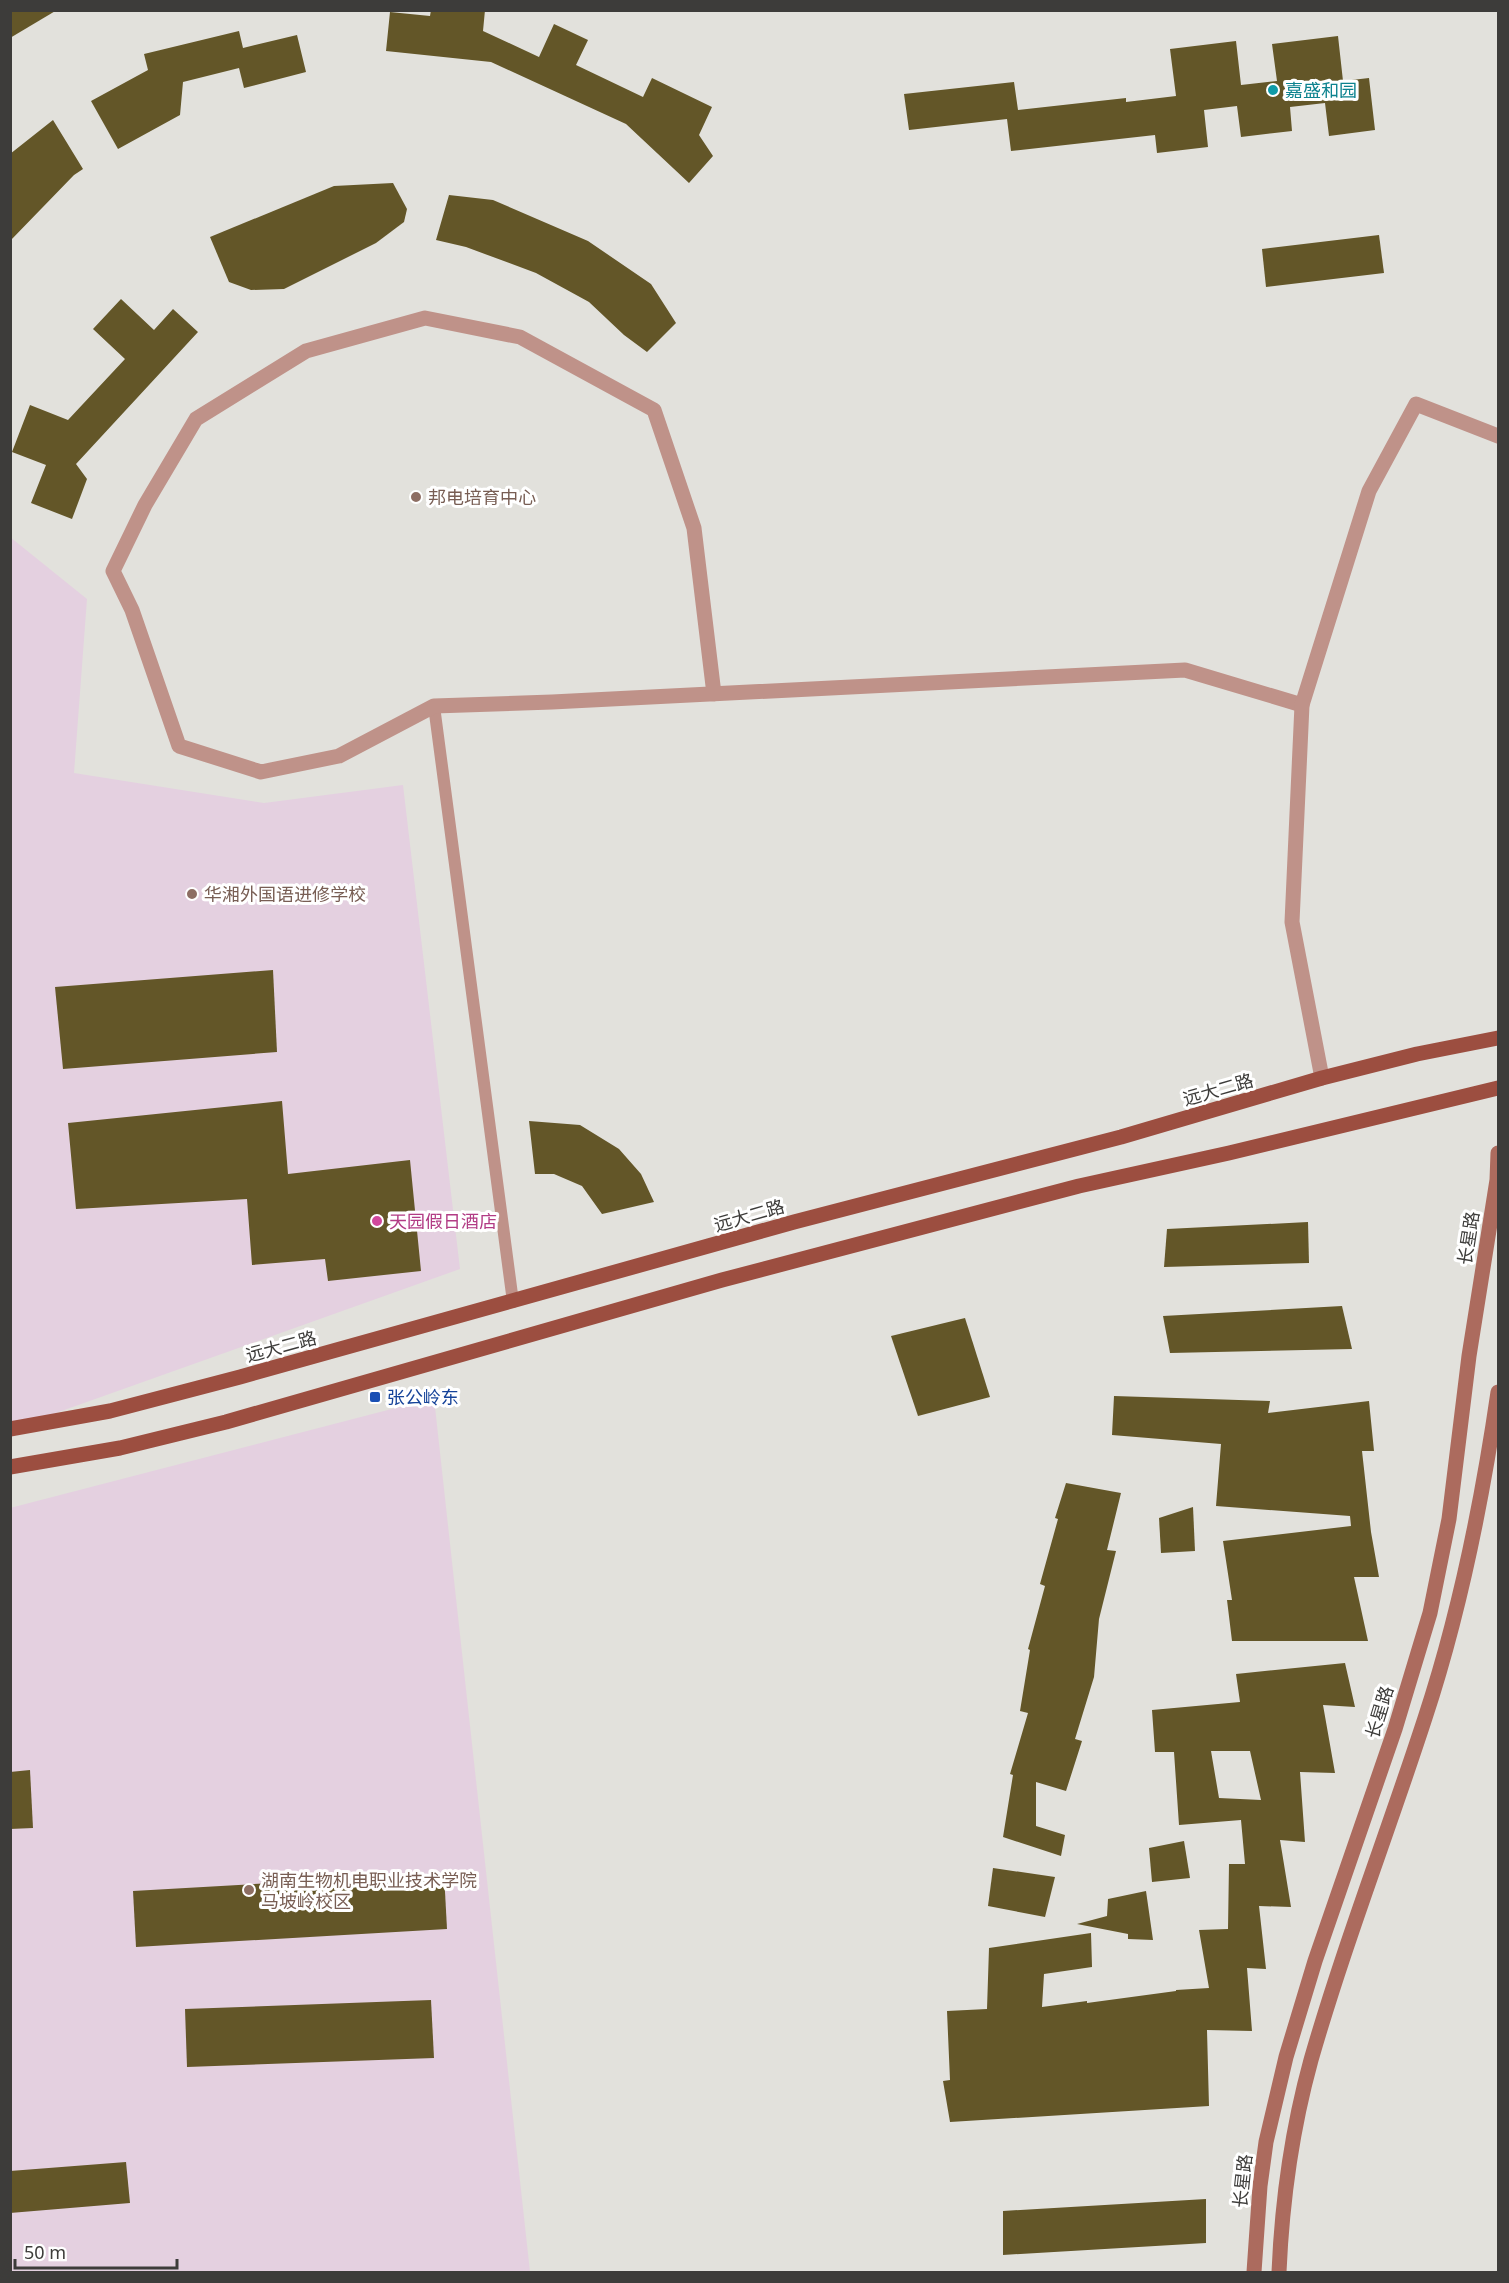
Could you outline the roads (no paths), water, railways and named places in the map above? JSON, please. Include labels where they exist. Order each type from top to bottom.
[{"type":"main road","name":"远大二路","points":[[10,1430],[110,1411],[513,1302],[794,1222],[1121,1137],[1323,1078],[1417,1054],[1498,1038]]},
{"type":"main road","points":[[10,1467],[120,1448],[226,1422],[722,1280],[1079,1186],[1229,1153],[1498,1088]]},
{"type":"main road","name":"长星路","points":[[1254,2272],[1266,2142],[1286,2057],[1315,1961],[1395,1729],[1430,1613],[1449,1519],[1469,1356],[1497,1180],[1498,1153]]},
{"type":"main road","points":[[1279,2272],[1292,2148],[1310,2062],[1426,1715],[1455,1613],[1475,1525],[1498,1392]]},
{"type":"street","points":[[714,694],[693,528],[654,410],[520,337],[425,318],[306,351],[196,419],[145,505],[113,571],[132,610],[179,746],[261,772],[339,756],[434,706],[714,694],[1185,670],[1302,705]]},
{"type":"street","points":[[1323,1078],[1292,922],[1302,705],[1369,491],[1416,404],[1498,436]]},
{"type":"lane","points":[[434,706],[513,1302]]},
{"type":"place","name":"嘉盛和园","points":[[1273,90]]},
{"type":"place","name":"邦电培育中心","points":[[416,497]]},
{"type":"place","name":"华湘外国语进修学校","points":[[192,894]]},
{"type":"place","name":"天园假日酒店","points":[[377,1221]]},
{"type":"place","name":"张公岭东","points":[[375,1397]]},
{"type":"place","name":"湖南生物机电职业技术学院 马坡岭校区","points":[[249,1890]]}]
